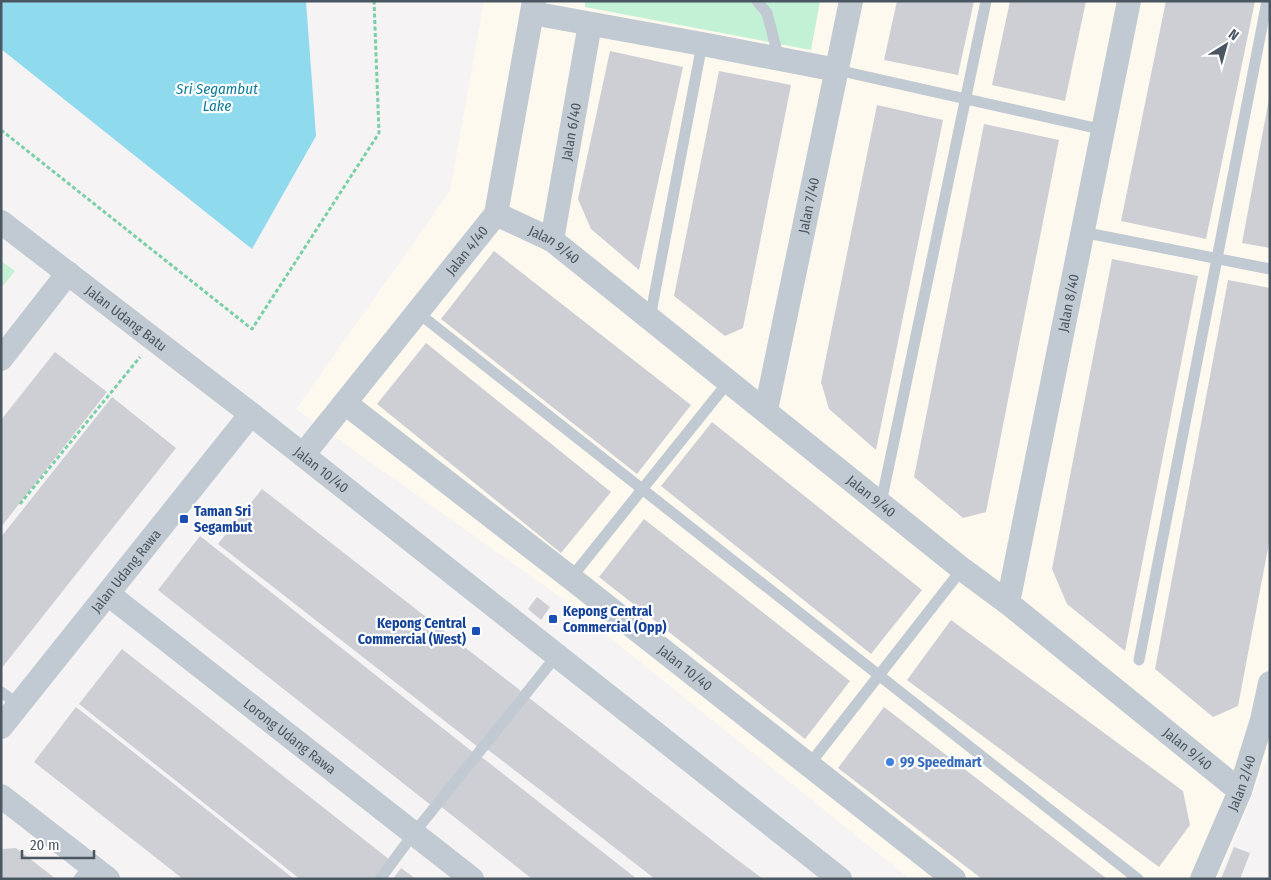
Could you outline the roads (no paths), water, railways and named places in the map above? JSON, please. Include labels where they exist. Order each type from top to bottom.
[{"type":"street","name":"Jalan 7/40","points":[[766,410],[851,1]]},
{"type":"street","name":"Jalan 8/40","points":[[1008,603],[1129,1]]},
{"type":"street","points":[[533,7],[590,24],[837,70]]},
{"type":"street","name":"Jalan 4/40","points":[[303,455],[496,214],[533,7]]},
{"type":"street","name":"Jalan 6/40","points":[[552,240],[590,24]]},
{"type":"street","name":"Jalan 9/40","points":[[496,214],[552,240],[962,569],[1008,603],[1240,791]]},
{"type":"street","name":"Jalan Udang Batu","points":[[1,222],[251,414]]},
{"type":"street","points":[[1,359],[68,273]]},
{"type":"street","name":"Jalan 10/40","points":[[345,403],[954,879]]},
{"type":"street","name":"Jalan 10/40","points":[[251,414],[840,879]]},
{"type":"street","name":"Jalan Udang Rawa","points":[[1,727],[10,698],[108,594],[251,414]]},
{"type":"street","name":"Lorong Udang Rawa","points":[[108,594],[472,879]]},
{"type":"street","name":"Jalan 2/40","points":[[1202,879],[1240,791],[1262,720],[1270,683]]},
{"type":"street","points":[[3,801],[92,874]]},
{"type":"lane","points":[[757,1],[767,13],[779,59]]},
{"type":"lane","points":[[881,504],[986,1]]},
{"type":"lane","points":[[1139,660],[1267,1]]},
{"type":"lane","points":[[650,318],[702,44]]},
{"type":"lane","points":[[837,70],[1104,130]]},
{"type":"lane","points":[[1082,232],[1270,269]]},
{"type":"lane","points":[[417,312],[1138,879]]},
{"type":"lane","points":[[571,578],[729,381]]},
{"type":"lane","points":[[809,765],[962,569]]},
{"type":"lane","points":[[380,879],[414,833],[557,655]]},
{"type":"water","name":"Sri Segambut Lake","points":[[1,1],[306,1],[316,136],[252,249],[1,49]]},
{"type":"place","name":"Taman Sri Segambut","points":[[184,519]]},
{"type":"place","name":"Kepong Central Commercial (Opp)","points":[[553,619]]},
{"type":"place","name":"Kepong Central Commercial (West)","points":[[476,631]]},
{"type":"place","name":"99 Speedmart","points":[[890,762]]}]
